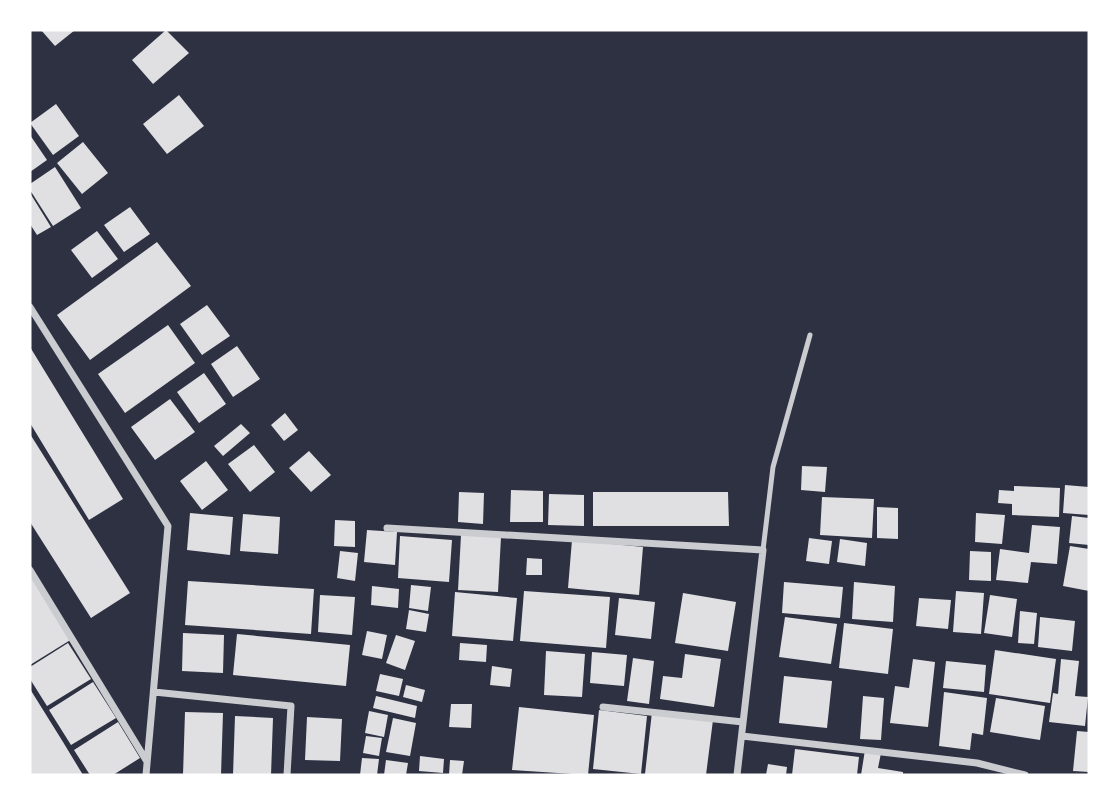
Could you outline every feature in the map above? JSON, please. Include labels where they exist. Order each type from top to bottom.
[{"type":"street","points":[[30,307],[168,526],[146,775]]},
{"type":"street","points":[[387,527],[763,550],[737,775]]},
{"type":"street","points":[[30,569],[147,761]]},
{"type":"street","points":[[155,692],[292,706],[286,775]]},
{"type":"street","points":[[603,707],[743,722]]},
{"type":"street","points":[[742,736],[964,761],[1025,775]]},
{"type":"lane","points":[[763,550],[773,467],[810,335]]},
{"type":"building","points":[[41,30],[75,30],[55,46]]},
{"type":"building","points":[[166,30],[189,53],[153,84],[132,60]]},
{"type":"building","points":[[179,95],[204,126],[167,154],[143,124]]},
{"type":"building","points":[[56,104],[79,136],[53,155],[30,123]]},
{"type":"building","points":[[30,135],[47,160],[30,172]]},
{"type":"building","points":[[83,142],[108,173],[82,194],[57,163]]},
{"type":"building","points":[[55,167],[81,208],[53,226],[30,190],[30,184]]},
{"type":"building","points":[[30,193],[51,227],[37,235],[30,224]]},
{"type":"building","points":[[130,207],[150,234],[124,252],[104,225]]},
{"type":"building","points":[[97,231],[118,259],[92,278],[71,250]]},
{"type":"building","points":[[157,242],[191,286],[90,360],[57,315]]},
{"type":"building","points":[[207,305],[230,336],[202,355],[180,324]]},
{"type":"building","points":[[168,325],[195,363],[125,413],[98,374]]},
{"type":"building","points":[[237,346],[260,379],[233,397],[211,364]]},
{"type":"building","points":[[30,347],[123,499],[89,520],[30,423]]},
{"type":"building","points":[[204,373],[226,404],[199,423],[177,392]]},
{"type":"building","points":[[170,399],[195,432],[155,460],[131,427]]},
{"type":"building","points":[[285,413],[298,430],[284,441],[271,425]]},
{"type":"building","points":[[241,424],[250,433],[223,456],[214,446]]},
{"type":"building","points":[[30,434],[130,593],[91,618],[30,522]]},
{"type":"building","points":[[254,445],[275,472],[250,492],[228,464]]},
{"type":"building","points":[[309,451],[331,475],[311,492],[289,468]]},
{"type":"building","points":[[206,461],[228,490],[202,510],[180,481]]},
{"type":"building","points":[[802,466],[827,467],[825,492],[801,490]]},
{"type":"building","points":[[1065,485],[1089,487],[1089,515],[1063,513]]},
{"type":"building","points":[[1014,486],[1060,488],[1059,517],[1012,515],[1012,504],[998,503],[999,490],[1014,491]]},
{"type":"building","points":[[511,490],[543,491],[543,522],[510,522]]},
{"type":"building","points":[[459,492],[484,493],[483,524],[458,522]]},
{"type":"building","points":[[593,492],[728,492],[729,526],[593,526]]},
{"type":"building","points":[[549,494],[584,495],[584,526],[548,525]]},
{"type":"building","points":[[822,497],[874,499],[872,538],[820,535]]},
{"type":"building","points":[[877,507],[898,508],[898,539],[877,538]]},
{"type":"building","points":[[190,513],[233,517],[230,555],[187,550]]},
{"type":"building","points":[[976,513],[1005,515],[1002,544],[975,542]]},
{"type":"building","points":[[243,514],[280,517],[278,554],[240,551]]},
{"type":"building","points":[[1072,516],[1089,518],[1089,545],[1069,543]]},
{"type":"building","points":[[335,520],[355,521],[355,547],[334,546]]},
{"type":"building","points":[[1032,525],[1060,527],[1057,564],[1031,562],[1028,583],[996,580],[1000,549],[1029,553]]},
{"type":"building","points":[[367,530],[397,532],[395,565],[364,562]]},
{"type":"building","points":[[461,535],[501,537],[498,592],[458,590]]},
{"type":"building","points":[[400,536],[452,540],[449,582],[398,578]]},
{"type":"building","points":[[809,538],[832,541],[829,564],[806,561]]},
{"type":"building","points":[[840,539],[867,543],[865,566],[837,562]]},
{"type":"building","points":[[572,540],[643,547],[639,595],[568,588]]},
{"type":"building","points":[[1070,546],[1089,549],[1089,591],[1063,586]]},
{"type":"building","points":[[340,551],[358,553],[355,581],[337,578]]},
{"type":"building","points":[[970,551],[991,552],[991,581],[969,580]]},
{"type":"building","points":[[527,558],[542,559],[542,575],[526,575]]},
{"type":"building","points":[[30,573],[72,639],[30,665]]},
{"type":"building","points":[[188,581],[314,589],[311,634],[185,625]]},
{"type":"building","points":[[784,582],[843,587],[840,618],[782,613]]},
{"type":"building","points":[[854,582],[895,586],[893,622],[852,619]]},
{"type":"building","points":[[411,585],[431,587],[428,611],[409,608]]},
{"type":"building","points":[[372,586],[399,589],[398,608],[371,605]]},
{"type":"building","points":[[524,591],[610,597],[606,648],[520,641]]},
{"type":"building","points":[[956,591],[984,593],[981,634],[953,632]]},
{"type":"building","points":[[455,592],[517,598],[513,641],[452,636]]},
{"type":"building","points":[[683,593],[736,602],[728,651],[675,643]]},
{"type":"building","points":[[320,595],[355,597],[352,635],[318,632]]},
{"type":"building","points":[[990,595],[1017,599],[1012,637],[984,633]]},
{"type":"building","points":[[619,598],[655,602],[651,639],[615,635]]},
{"type":"building","points":[[919,598],[951,600],[948,629],[916,626]]},
{"type":"building","points":[[409,610],[429,614],[426,632],[406,629]]},
{"type":"building","points":[[1020,611],[1037,613],[1034,644],[1018,643]]},
{"type":"building","points":[[785,617],[837,624],[831,664],[779,657]]},
{"type":"building","points":[[1040,617],[1075,621],[1072,651],[1038,647]]},
{"type":"building","points":[[844,623],[893,629],[888,674],[839,668]]},
{"type":"building","points":[[367,631],[387,635],[382,659],[362,655]]},
{"type":"building","points":[[183,633],[224,635],[223,673],[182,671]]},
{"type":"building","points":[[237,634],[350,645],[346,686],[233,675]]},
{"type":"building","points":[[396,635],[415,641],[405,670],[386,663]]},
{"type":"building","points":[[68,643],[91,679],[47,706],[30,679],[30,667]]},
{"type":"building","points":[[460,643],[487,645],[486,662],[459,660]]},
{"type":"building","points":[[995,650],[1056,659],[1050,703],[989,694]]},
{"type":"building","points":[[546,651],[585,654],[582,697],[544,695]]},
{"type":"building","points":[[592,652],[627,655],[624,686],[590,683]]},
{"type":"building","points":[[685,654],[721,659],[714,707],[660,699],[663,676],[682,678]]},
{"type":"building","points":[[633,658],[654,661],[649,704],[627,701]]},
{"type":"building","points":[[913,659],[935,662],[928,727],[890,723],[895,686],[909,688]]},
{"type":"building","points":[[1061,659],[1079,661],[1075,696],[1088,697],[1085,726],[1049,722],[1053,693],[1058,694]]},
{"type":"building","points":[[946,661],[986,665],[984,692],[943,688]]},
{"type":"building","points":[[492,666],[512,669],[510,687],[490,685]]},
{"type":"building","points":[[380,674],[403,679],[399,696],[376,691]]},
{"type":"building","points":[[784,676],[832,681],[827,728],[779,723]]},
{"type":"building","points":[[93,682],[116,718],[71,745],[49,710]]},
{"type":"building","points":[[406,685],[425,690],[422,702],[403,697]]},
{"type":"building","points":[[30,689],[63,742],[83,775],[30,775]]},
{"type":"building","points":[[944,692],[987,698],[983,735],[972,733],[970,750],[939,746]]},
{"type":"building","points":[[376,696],[417,706],[415,718],[373,708]]},
{"type":"building","points":[[863,696],[884,698],[881,740],[860,739]]},
{"type":"building","points":[[996,698],[1045,706],[1040,740],[990,732]]},
{"type":"building","points":[[451,704],[472,704],[471,728],[449,727]]},
{"type":"building","points":[[519,707],[594,715],[588,775],[512,770]]},
{"type":"building","points":[[599,710],[647,716],[641,774],[593,769]]},
{"type":"building","points":[[369,711],[388,715],[384,737],[365,733]]},
{"type":"building","points":[[185,712],[223,713],[221,775],[183,775]]},
{"type":"building","points":[[652,712],[713,720],[706,775],[645,774]]},
{"type":"building","points":[[235,716],[273,718],[271,775],[233,775]]},
{"type":"building","points":[[307,717],[342,719],[340,761],[305,760]]},
{"type":"building","points":[[393,718],[416,723],[410,756],[386,752]]},
{"type":"building","points":[[118,722],[140,758],[113,775],[90,775],[74,750]]},
{"type":"building","points":[[1077,731],[1089,732],[1089,772],[1073,771]]},
{"type":"building","points":[[366,736],[382,738],[379,756],[363,753]]},
{"type":"building","points":[[795,749],[859,757],[857,775],[792,775]]},
{"type":"building","points":[[865,750],[881,753],[878,768],[903,772],[903,775],[861,775]]},
{"type":"building","points":[[420,756],[444,759],[443,773],[419,771]]},
{"type":"building","points":[[362,758],[379,759],[377,775],[360,775]]},
{"type":"building","points":[[386,760],[408,763],[406,775],[384,775]]},
{"type":"building","points":[[450,760],[464,761],[462,775],[449,775]]},
{"type":"building","points":[[768,764],[787,767],[786,775],[766,775]]}]
